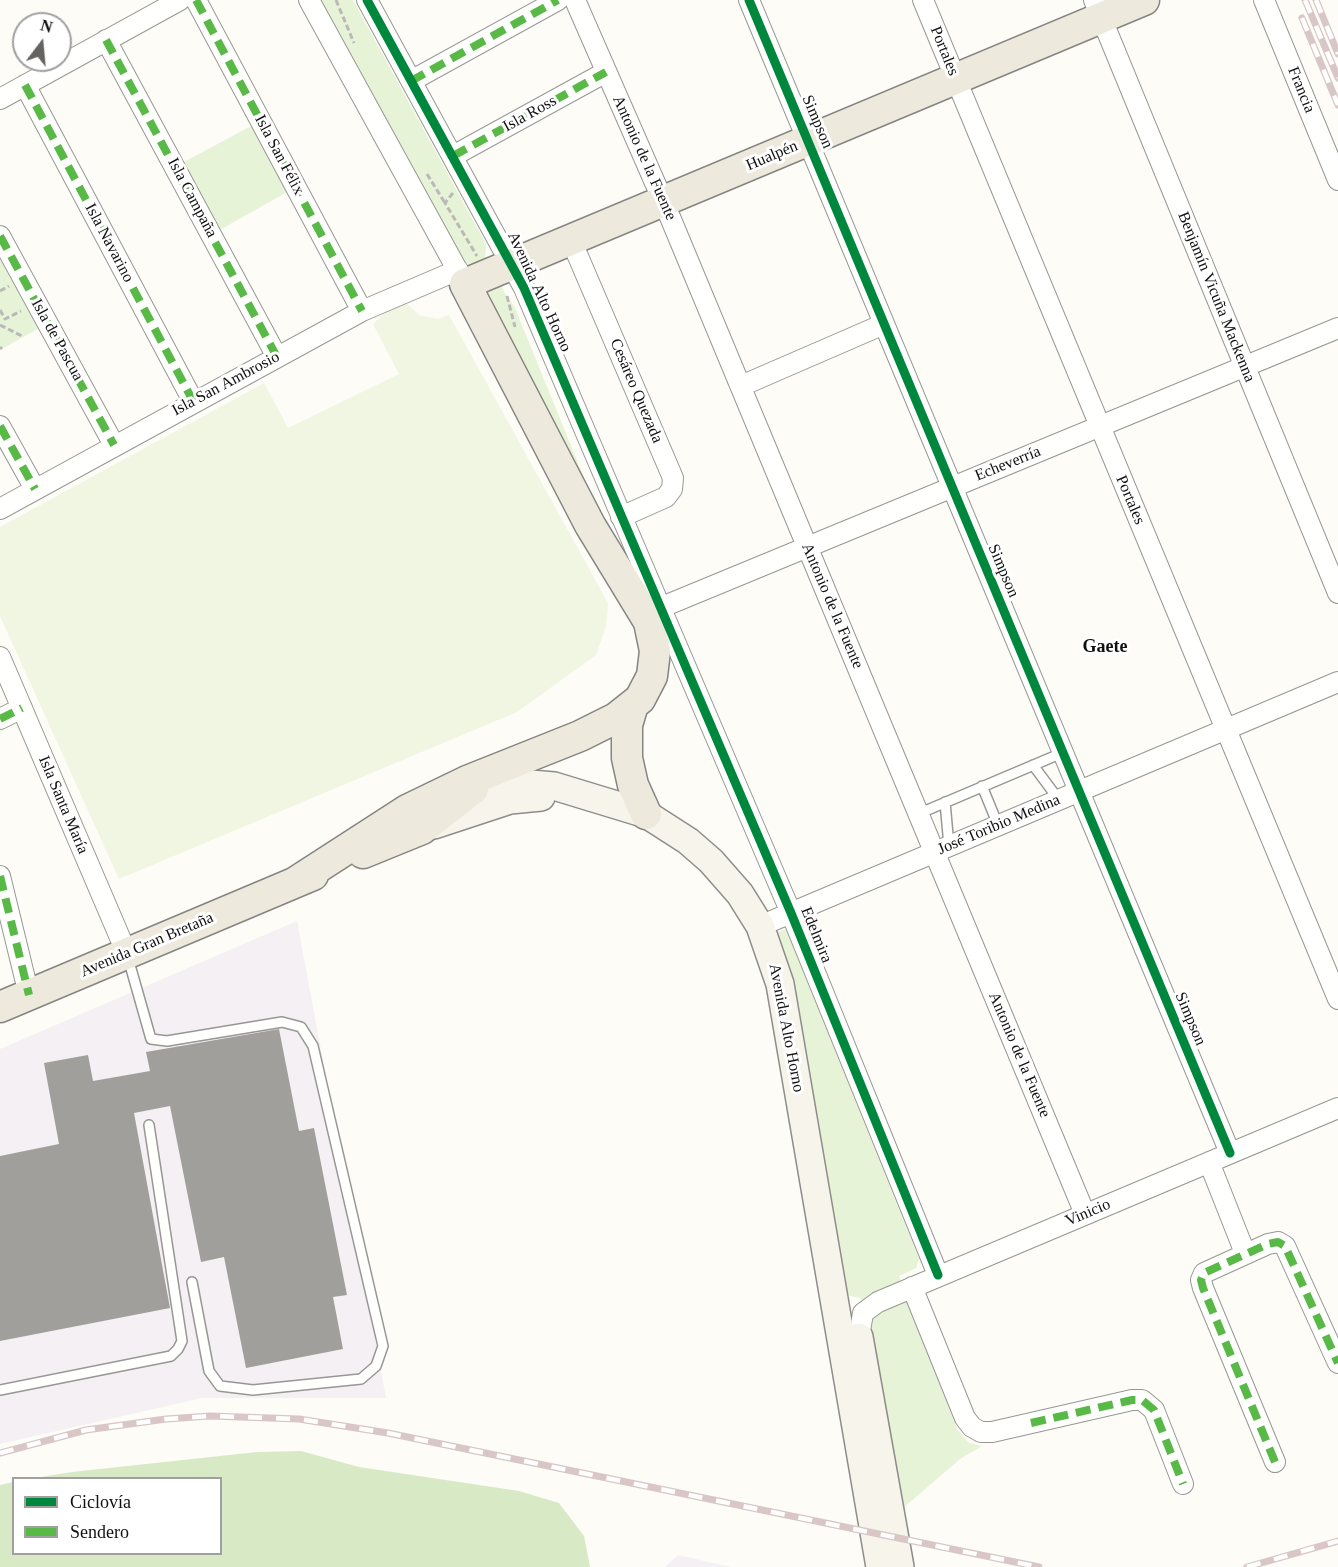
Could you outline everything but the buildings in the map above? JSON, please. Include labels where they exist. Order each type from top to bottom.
[{"type":"main road","name":"Hualpén","points":[[481,273],[572,240],[955,80],[1098,9],[1144,0]]},
{"type":"main road","name":"Avenida Alto Horno","points":[[481,273],[590,525],[653,611],[655,664],[647,688],[632,708]]},
{"type":"main road","name":"Avenida Gran Bretaña","points":[[294,883],[374,829],[430,798],[504,765],[580,736],[632,708]]},
{"type":"main road","points":[[632,708],[627,725],[627,758],[633,785],[646,814]]},
{"type":"main road","name":"Avenida Gran Bretaña","points":[[478,786],[504,765]]},
{"type":"main road","name":"Avenida Gran Bretaña","points":[[430,798],[478,786],[530,783],[554,786],[646,814]]},
{"type":"main road","points":[[422,829],[478,786]]},
{"type":"main road","name":"Avenida Gran Bretaña","points":[[0,1007],[422,829],[510,800],[592,797]]},
{"type":"main road","name":"Avenida Alto Horno","points":[[646,814],[681,836],[711,861],[740,894],[760,926],[780,984],[880,1567]]},
{"type":"main road","name":"Avenida Alto Horno","points":[[833,1292],[860,1337],[900,1567]]},
{"type":"street","points":[[0,99],[180,0]]},
{"type":"street","name":"Isla San Félix","points":[[196,0],[362,310]]},
{"type":"street","name":"Avenida Alto Horno","points":[[309,0],[481,273],[621,517],[653,611]]},
{"type":"street","points":[[411,81],[558,0]]},
{"type":"street","name":"Antonio de la Fuente","points":[[575,0],[664,201],[918,814],[942,849],[1085,1214]]},
{"type":"street","name":"Simpson","points":[[749,0],[1230,1153]]},
{"type":"street","name":"Portales","points":[[923,0],[1338,999]]},
{"type":"street","name":"Francia","points":[[1264,0],[1338,180]]},
{"type":"street","name":"Avenida Alto Horno","points":[[372,1],[411,81],[465,178],[481,273]]},
{"type":"street","name":"Benjamín Vicuña Mackenna","points":[[1098,9],[1338,593]]},
{"type":"street","name":"Isla Campaña","points":[[106,40],[277,357]]},
{"type":"street","name":"Isla Ross","points":[[453,156],[606,72]]},
{"type":"street","name":"Isla Navarino","points":[[25,85],[193,402]]},
{"type":"street","name":"Isla de Pascua","points":[[0,236],[114,445]]},
{"type":"street","name":"Cesáreo Quezada","points":[[572,240],[673,478],[672,489],[666,498],[621,517]]},
{"type":"street","name":"Isla San Ambrosio","points":[[0,509],[362,310],[481,273]]},
{"type":"street","points":[[741,387],[884,324]]},
{"type":"street","name":"Echeverría","points":[[653,611],[1338,328]]},
{"type":"street","points":[[0,426],[35,489]]},
{"type":"street","name":"Edelmira","points":[[653,611],[791,913],[938,1275]]},
{"type":"street","name":"Isla Santa María","points":[[0,657],[127,954]]},
{"type":"street","name":"José Toribio Medina","points":[[760,926],[1338,682]]},
{"type":"street","points":[[0,719],[22,708]]},
{"type":"street","points":[[0,876],[29,995]]},
{"type":"street","name":"Vinicio","points":[[860,1337],[861,1318],[870,1306],[938,1275],[1338,1108]]},
{"type":"street","points":[[1209,1162],[1245,1253]]},
{"type":"street","points":[[1275,1462],[1201,1284],[1206,1270],[1274,1243],[1289,1249],[1338,1363]]},
{"type":"street","points":[[912,1287],[965,1418],[972,1427],[981,1432],[992,1432],[1132,1400],[1142,1400],[1154,1410],[1184,1484]]},
{"type":"lane","points":[[918,814],[1062,753]]},
{"type":"lane","points":[[1033,765],[1059,800]]},
{"type":"lane","points":[[982,786],[998,825]]},
{"type":"lane","points":[[942,849],[945,802]]},
{"type":"lane","points":[[127,954],[151,1039],[167,1041],[282,1022],[301,1027],[313,1046],[383,1346],[376,1366],[361,1378],[253,1390],[220,1386],[209,1371],[192,1282]]},
{"type":"lane","points":[[0,1390],[171,1356],[178,1349],[182,1341],[149,1125]]},
{"type":"path","points":[[465,178],[445,203],[481,273]]},
{"type":"path","points":[[24,337],[0,324],[5,319],[37,304]]},
{"type":"path","points":[[0,310],[5,319]]},
{"type":"shaded area","points":[[297,921],[386,1398],[202,1398],[0,1444],[0,1049]]},
{"type":"shaded area","points":[[678,1555],[731,1567],[665,1567]]},
{"type":"green space","points":[[315,0],[353,0],[486,244],[485,259],[477,264],[462,263]]},
{"type":"green space","points":[[253,125],[289,191],[218,231],[182,163]]},
{"type":"green space","points":[[6,258],[43,326],[0,350],[0,261]]},
{"type":"green space","points":[[497,272],[504,292],[515,308],[611,544],[487,296],[488,288]]},
{"type":"green space","points":[[401,298],[419,315],[438,319],[449,315],[608,603],[606,626],[596,655],[517,712],[119,879],[0,616],[0,527],[264,383],[288,428],[399,374],[373,324]]},
{"type":"green space","points":[[786,929],[919,1259],[916,1268],[899,1276],[957,1429],[969,1443],[982,1446],[960,1459],[902,1509],[869,1317],[860,1298],[850,1296],[842,1286],[789,969],[774,934]]},
{"type":"green space","points":[[301,1451],[359,1467],[519,1491],[559,1503],[584,1536],[590,1567],[0,1567],[0,1485],[12,1482],[12,1555],[222,1555],[222,1477],[41,1477],[257,1452]]},
{"type":"railway","points":[[1305,0],[1338,78]]},
{"type":"railway","points":[[1316,0],[1338,54]]},
{"type":"railway","points":[[1302,18],[1338,105]]},
{"type":"railway","points":[[0,1453],[86,1430],[166,1419],[210,1416],[299,1419],[388,1433],[1039,1567]]},
{"type":"railway","points":[[1247,1567],[1338,1541]]},
{"type":"marked path","points":[[196,0],[362,311]]},
{"type":"marked path","points":[[411,81],[558,0]]},
{"type":"marked path","points":[[106,40],[277,357]]},
{"type":"marked path","points":[[453,156],[606,72]]},
{"type":"marked path","points":[[25,85],[193,401]]},
{"type":"marked path","points":[[0,236],[114,445]]},
{"type":"marked path","points":[[0,426],[35,489]]},
{"type":"marked path","points":[[0,719],[22,708]]},
{"type":"marked path","points":[[0,876],[29,995]]},
{"type":"marked path","points":[[1275,1462],[1203,1288],[1201,1280],[1204,1273],[1268,1244],[1278,1242],[1285,1246],[1338,1363]]},
{"type":"marked path","points":[[1031,1423],[1132,1400],[1142,1400],[1154,1410],[1183,1484]]},
{"type":"cycle path","points":[[367,0],[524,288],[791,913],[938,1275]]},
{"type":"cycle path","points":[[749,0],[1230,1153]]},
{"type":"district","name":"Gaete","points":[[1105,647]]}]
